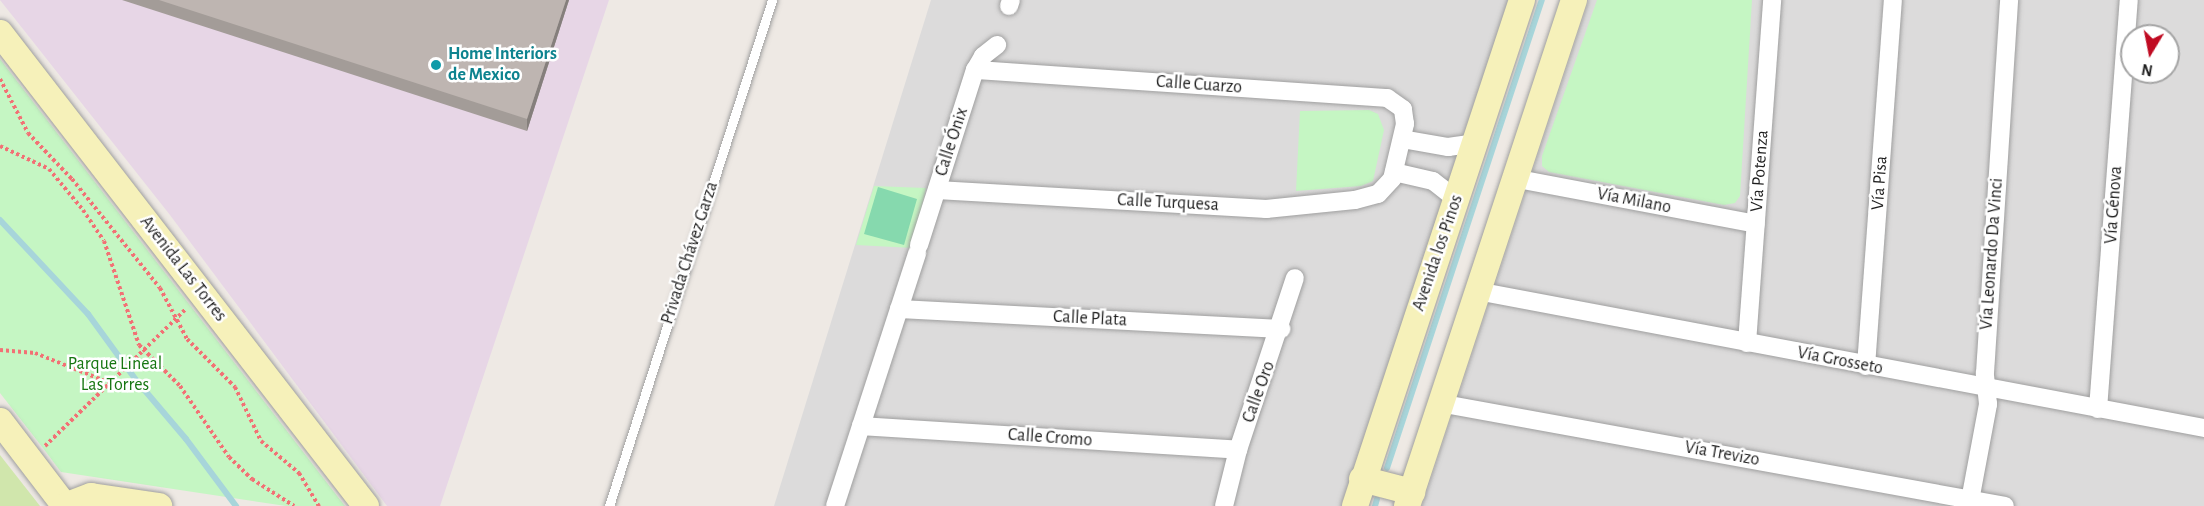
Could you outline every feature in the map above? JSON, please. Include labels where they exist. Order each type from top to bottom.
[{"type":"street","name":"Avenida los Pinos","points":[[1355,506],[1362,479],[1522,0]]},
{"type":"street","points":[[1362,479],[1409,499],[1513,178],[1574,0]]},
{"type":"street","name":"Vía Potenza","points":[[1746,342],[1772,0]]},
{"type":"street","name":"Vía Pisa","points":[[1866,366],[1893,0]]},
{"type":"street","name":"Vía Leonardo Da Vinci","points":[[1970,503],[1988,404],[1986,389],[2009,0]]},
{"type":"street","name":"Vía Génova","points":[[2098,409],[2129,0]]},
{"type":"street","name":"Avenida Las Torres","points":[[0,33],[366,506]]},
{"type":"street","name":"Calle Ónix","points":[[899,309],[975,70],[983,56],[997,45]]},
{"type":"street","name":"Calle Cuarzo","points":[[975,70],[1387,98],[1402,109],[1403,132]]},
{"type":"street","points":[[1456,199],[1433,181],[1393,175],[1403,132],[1448,147],[1474,143]]},
{"type":"street","name":"Calle Turquesa","points":[[937,190],[1277,209],[1374,196],[1393,175]]},
{"type":"street","name":"Vía Milano","points":[[1513,178],[1756,224]]},
{"type":"street","name":"Calle Oro","points":[[1224,506],[1238,450],[1281,329],[1295,278]]},
{"type":"street","name":"Vía Grosseto","points":[[1477,291],[1986,389],[2204,428]]},
{"type":"street","points":[[836,506],[899,309]]},
{"type":"street","name":"Calle Plata","points":[[899,309],[1281,329]]},
{"type":"street","name":"Vía Trevizo","points":[[1439,403],[1970,503],[2005,506]]},
{"type":"street","points":[[0,421],[65,506],[91,496],[159,506]]},
{"type":"street","name":"Calle Cromo","points":[[861,426],[1238,450]]},
{"type":"lane","name":"Privada Chávez Garza","points":[[609,506],[772,0]]},
{"type":"path","points":[[0,79],[28,132],[152,279],[187,339],[235,387],[261,441],[299,473],[319,506]]},
{"type":"path","points":[[0,146],[49,169],[96,227],[135,337],[143,350],[180,386],[228,457],[252,479],[294,506]]},
{"type":"path","points":[[43,448],[190,305]]},
{"type":"path","points":[[0,350],[35,353],[110,383]]},
{"type":"shaded area","points":[[0,0],[609,0],[440,506],[387,506],[170,215]]},
{"type":"shaded area","points":[[931,0],[1512,0],[1341,506],[774,506]]},
{"type":"shaded area","points":[[1589,0],[2204,0],[2204,506],[1422,506]]},
{"type":"green space","points":[[1597,0],[1752,0],[1740,196],[1735,203],[1724,205],[1549,172],[1542,166],[1542,156]]},
{"type":"green space","name":"Parque Lineal Las Torres","points":[[0,59],[345,506],[286,506],[61,472],[0,393]]},
{"type":"green space","points":[[1369,110],[1378,114],[1384,130],[1373,181],[1361,186],[1296,191],[1300,111]]},
{"type":"green space","points":[[874,186],[926,188],[913,248],[856,245]]},
{"type":"green space","points":[[878,187],[917,199],[904,245],[864,234]]},
{"type":"green space","points":[[0,455],[40,506],[0,506]]},
{"type":"building","name":"Home Interiors de Mexico","points":[[159,0],[566,0],[527,119]]},
{"type":"waterway","points":[[1387,468],[1542,0]]},
{"type":"waterway","points":[[0,220],[88,314],[136,380],[186,439],[236,506]]},
{"type":"waterway","points":[[1375,506],[1377,499]]},
{"type":"place","name":"Home Interiors de Mexico","points":[[436,65]]}]
